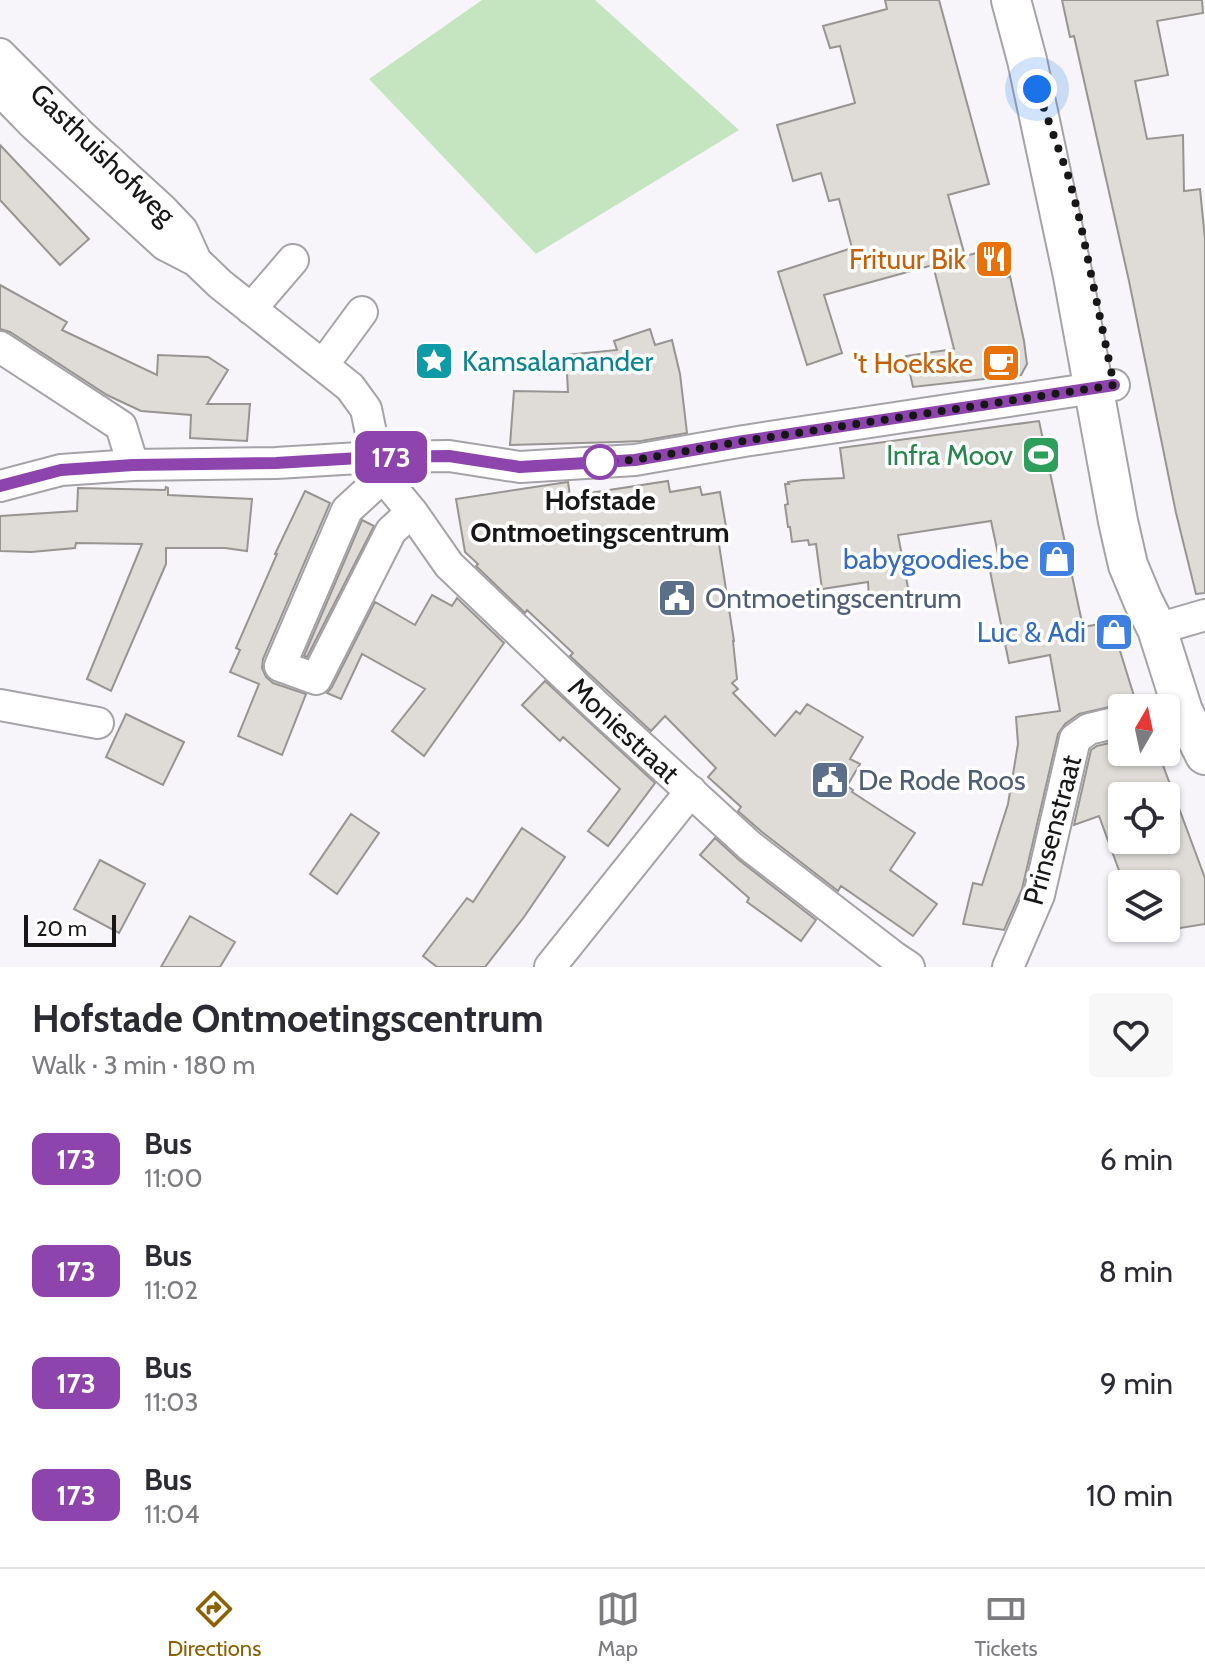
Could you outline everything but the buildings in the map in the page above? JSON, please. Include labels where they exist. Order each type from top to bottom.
[{"type":"main road","points":[[1011,0],[1027,60],[1073,276],[1104,387],[1118,521],[1128,565],[1157,629],[1170,694]]},
{"type":"main road","points":[[1180,720],[1205,755]]},
{"type":"street","name":"Gasthuishofweg","points":[[0,54],[37,109]]},
{"type":"street","name":"Gasthuishofweg","points":[[0,90],[81,135],[165,245],[196,261],[220,284],[350,387],[366,409],[380,467]]},
{"type":"street","points":[[251,309],[293,260]]},
{"type":"street","points":[[323,365],[362,312]]},
{"type":"street","points":[[4,357],[121,426],[133,465]]},
{"type":"street","points":[[0,486],[61,470],[133,465],[276,463],[380,467],[449,456],[520,467],[635,460],[1104,387]]},
{"type":"street","points":[[380,467],[347,510],[280,666],[316,679],[391,531],[412,512]]},
{"type":"street","name":"Moniestraat","points":[[380,467],[449,565],[598,707],[750,846],[909,967]]},
{"type":"street","points":[[1157,629],[1205,615]]},
{"type":"street","points":[[0,705],[98,723]]},
{"type":"street","name":"Prinsenstraat","points":[[1008,967],[1039,895],[1075,739],[1089,729],[1108,724]]},
{"type":"street","points":[[550,967],[691,791]]},
{"type":"green space","points":[[482,0],[595,0],[739,130],[536,254],[369,79]]},
{"type":"bus line","name":"173","points":[[0,486],[61,470],[133,465],[449,456],[520,467],[635,460],[1114,385]]},
{"type":"place","name":"Frituur Bik","points":[[994,259]]},
{"type":"place","name":"Kamsalamander","points":[[434,361]]},
{"type":"place","name":"'t Hoekske","points":[[1001,363]]},
{"type":"place","name":"Infra Moov","points":[[1041,455]]},
{"type":"place","name":"Hofstade Ontmoetingscentrum","points":[[600,462]]},
{"type":"place","name":"babygoodies.be","points":[[1057,559]]},
{"type":"place","name":"Ontmoetingscentrum","points":[[677,598]]},
{"type":"place","name":"Luc & Adi","points":[[1114,632]]},
{"type":"place","name":"De Rode Roos","points":[[830,780]]},
{"type":"route","points":[[600,462],[635,460],[1114,385],[1069,178],[1037,89]]}]
